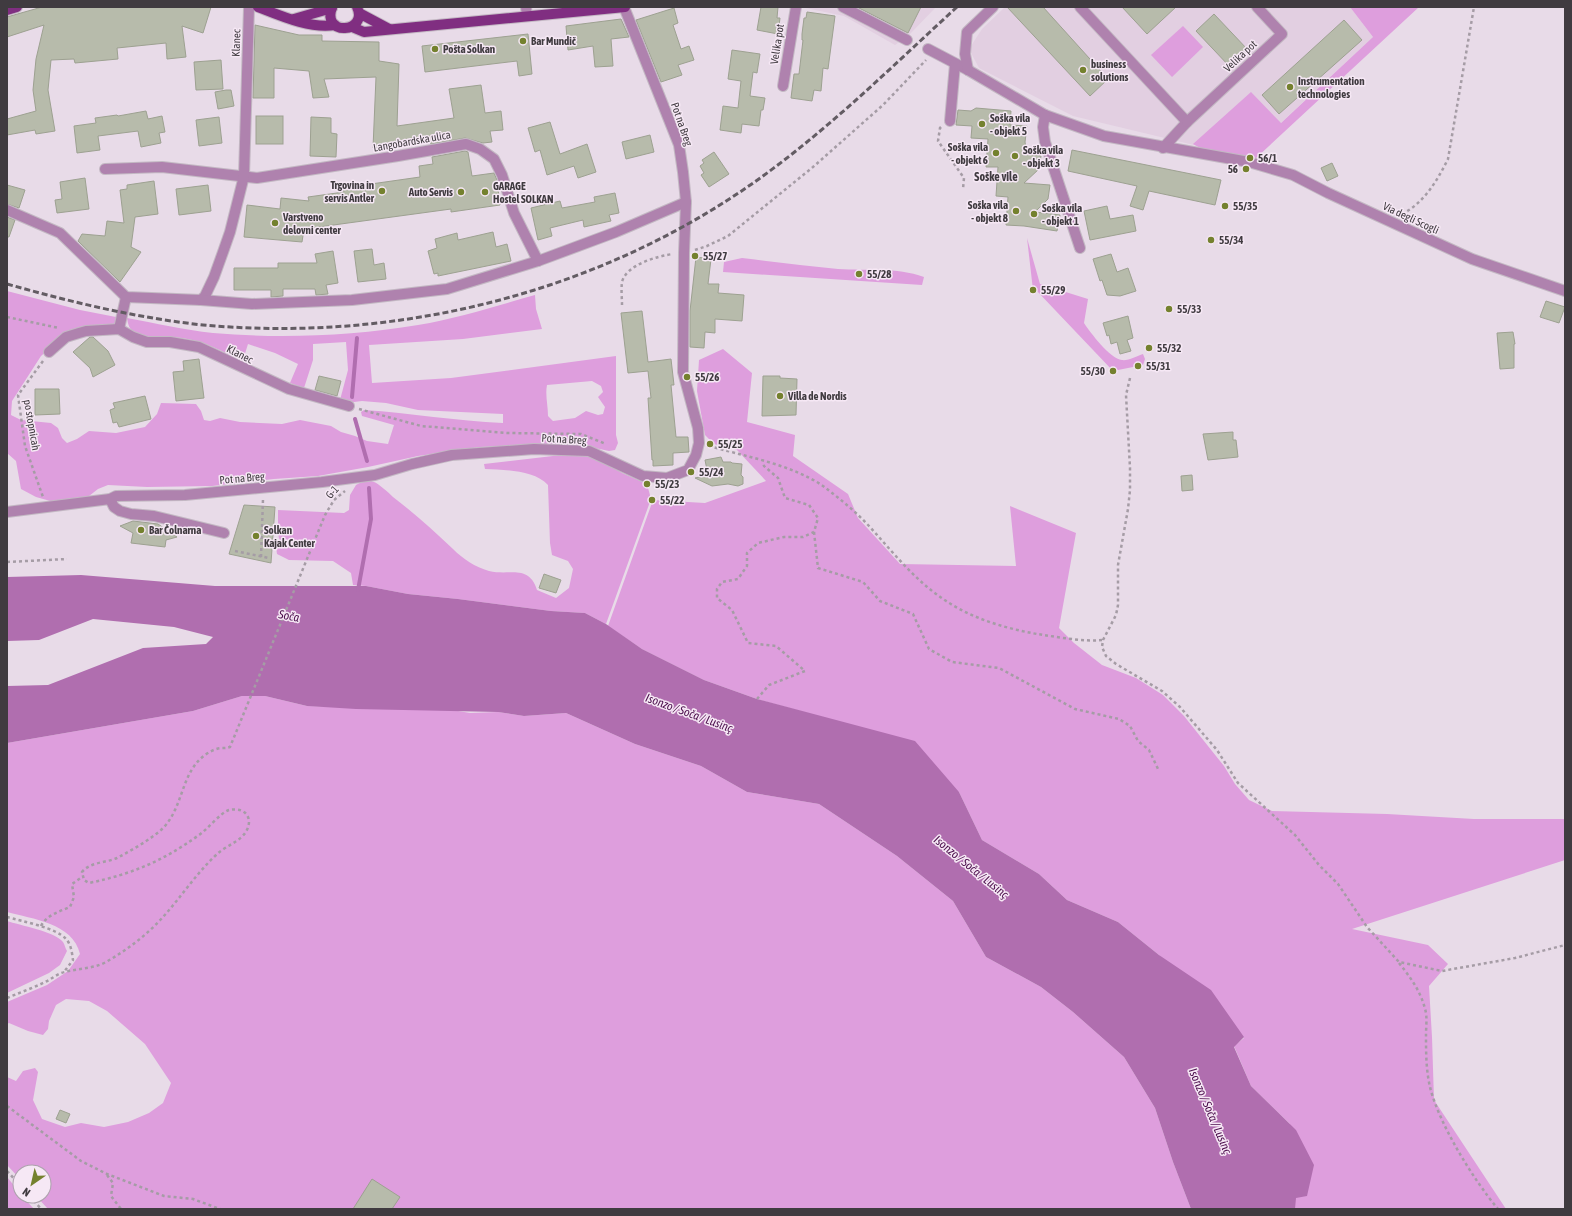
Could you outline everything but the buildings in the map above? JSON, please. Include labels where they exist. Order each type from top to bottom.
[{"type":"main road","points":[[7,10],[17,7]]},
{"type":"main road","points":[[258,7],[293,20],[323,27],[335,25],[343,28],[352,27],[364,32],[526,11],[625,7]]},
{"type":"main road","points":[[293,20],[332,7],[330,17],[335,25]]},
{"type":"main road","points":[[352,27],[357,21],[358,10],[391,29]]},
{"type":"street","name":"Klanec","points":[[201,300],[205,296],[214,276],[230,232],[244,176],[249,7]]},
{"type":"street","name":"Pot na Breg","points":[[7,512],[46,508],[116,496],[185,495],[347,479],[375,475],[412,464],[452,455],[534,449],[589,451],[643,476],[667,478],[688,470],[696,455],[699,443],[698,428],[683,372],[686,202],[679,145],[625,7]]},
{"type":"street","name":"Velika pot","points":[[782,86],[796,7]]},
{"type":"street","points":[[843,7],[907,40]]},
{"type":"street","points":[[968,70],[965,54],[967,32],[993,7]]},
{"type":"street","points":[[1080,7],[1187,122]]},
{"type":"street","name":"Velika pot","points":[[1163,148],[1187,122],[1282,34],[1257,7]]},
{"type":"street","points":[[930,51],[968,70],[1045,115],[1104,136],[1163,148]]},
{"type":"street","points":[[950,121],[955,64]]},
{"type":"street","points":[[1045,115],[1043,126],[1045,142],[1080,248]]},
{"type":"street","name":"Langobardska ulica","points":[[244,176],[257,178],[466,144],[480,149],[494,159],[502,175],[514,213],[538,261]]},
{"type":"street","name":"Via degli Scogli","points":[[1163,148],[1248,162],[1293,175],[1388,221],[1472,259],[1565,291]]},
{"type":"street","points":[[105,169],[162,167],[244,176]]},
{"type":"street","points":[[7,210],[60,234],[90,260],[126,297],[252,304],[352,300],[447,289],[538,261],[616,232],[686,202]]},
{"type":"street","points":[[119,329],[126,297]]},
{"type":"street","name":"Klanec","points":[[49,352],[66,337],[86,330],[119,329],[133,337],[147,342],[170,342],[199,347],[289,389],[349,406]]},
{"type":"street","points":[[110,498],[114,507],[125,512],[154,516],[224,533]]},
{"type":"path","points":[[1388,221],[1408,211],[1424,198],[1439,178],[1448,159],[1474,7]]},
{"type":"path","points":[[622,305],[622,281],[629,270],[654,258],[684,253],[707,246],[728,236],[812,167],[883,105],[930,51]]},
{"type":"path","points":[[950,121],[940,128],[938,141],[964,178],[963,189]]},
{"type":"path","points":[[7,317],[79,333]]},
{"type":"path","name":"po stopnicah","points":[[46,508],[25,446],[18,395],[49,352]]},
{"type":"path","points":[[1130,378],[1126,395],[1130,490],[1118,565],[1118,605],[1116,615],[1103,640],[1103,651],[1106,656],[1116,664],[1162,691],[1180,707],[1217,750],[1238,783],[1295,835],[1319,866],[1338,884],[1367,927],[1414,981],[1421,996],[1426,1014],[1426,1061],[1430,1087],[1441,1116],[1463,1158],[1488,1197],[1498,1209]]},
{"type":"path","points":[[349,406],[421,426],[507,433],[581,434],[612,448]]},
{"type":"path","points":[[699,443],[795,472],[822,485],[868,524],[920,580],[950,604],[991,623],[1011,629],[1078,639],[1103,640]]},
{"type":"path","points":[[763,462],[764,466],[778,478],[785,498],[809,505],[818,518],[814,532],[818,568],[863,582],[880,601],[913,614],[929,649],[952,662],[999,668],[1075,709],[1119,719],[1130,726],[1138,741],[1149,750],[1159,771]]},
{"type":"path","name":"G-1","points":[[82,877],[82,872],[86,867],[116,858],[137,847],[160,831],[176,811],[192,768],[204,756],[221,748],[230,747],[325,514],[334,500],[341,495],[346,488],[347,479]]},
{"type":"path","points":[[261,556],[264,488]]},
{"type":"path","points":[[757,699],[770,685],[805,671],[776,646],[748,643],[732,610],[717,598],[717,589],[722,582],[738,579],[747,566],[747,553],[758,543],[784,537],[802,537],[814,532]]},
{"type":"path","points":[[235,551],[269,558]]},
{"type":"path","points":[[7,562],[67,559]]},
{"type":"path","points":[[7,998],[48,981],[64,972],[91,968],[105,963],[145,936],[163,918],[202,869],[218,852],[239,839],[247,831],[249,821],[247,815],[242,810],[234,809],[227,811],[199,835],[163,858],[145,867],[125,874],[89,882],[84,880],[82,877],[72,884],[74,896],[70,907],[54,914],[45,920],[41,926]]},
{"type":"path","points":[[7,917],[41,926],[54,931],[66,939],[72,951],[73,960],[64,972]]},
{"type":"path","points":[[1399,962],[1442,971],[1515,958],[1565,945]]},
{"type":"path","points":[[7,1106],[81,1161],[107,1174],[164,1196],[193,1199],[220,1209]]},
{"type":"path","points":[[107,1174],[113,1183],[111,1196],[121,1209]]},
{"type":"shaded area","points":[[801,7],[936,7],[909,35],[895,45],[844,16]]},
{"type":"shaded area","points":[[1005,7],[1350,7],[1373,37],[1244,157],[1073,116],[979,68],[969,49],[982,29]]},
{"type":"shaded area","points":[[1350,7],[1419,7],[1255,159],[1202,149],[1193,144],[1251,92],[1281,123],[1373,37]]},
{"type":"shaded area","points":[[1183,26],[1203,47],[1172,77],[1151,55]]},
{"type":"shaded area","points":[[1027,238],[1040,284],[1088,299],[1084,323],[1095,338],[1112,355],[1122,360],[1127,360],[1143,354],[1145,359],[1143,365],[1113,371],[1036,290],[1033,290]]},
{"type":"shaded area","points":[[742,258],[838,269],[903,272],[924,277],[922,285],[723,272],[724,262]]},
{"type":"shaded area","points":[[7,291],[80,310],[116,317],[115,324],[67,333],[41,356],[12,401],[11,415],[21,420],[51,423],[58,428],[62,438],[67,443],[77,439],[89,431],[116,433],[145,427],[157,414],[161,403],[196,404],[201,411],[204,420],[210,421],[220,418],[240,422],[282,424],[300,420],[331,426],[341,432],[367,441],[388,444],[394,425],[362,416],[361,412],[364,410],[382,411],[468,421],[503,423],[503,414],[418,410],[386,403],[340,400],[348,370],[346,342],[313,344],[313,360],[304,388],[290,383],[298,364],[275,353],[248,344],[242,363],[228,354],[198,341],[182,338],[140,335],[130,329],[127,318],[180,328],[238,335],[290,336],[342,334],[393,329],[448,319],[535,295],[536,309],[542,329],[463,339],[369,345],[372,383],[451,378],[616,356],[616,435],[618,443],[615,450],[609,451],[572,443],[480,447],[418,456],[318,476],[212,486],[147,487],[108,485],[98,489],[89,496],[71,502],[54,502],[36,497],[21,489],[16,461],[7,453]],"holes":[[[592,381],[601,386],[603,392],[598,397],[605,407],[603,414],[598,415],[586,411],[575,418],[553,421],[548,416],[546,393],[547,385]]]},
{"type":"shaded area","points":[[723,349],[752,373],[747,422],[795,435],[793,456],[848,494],[858,518],[900,564],[1016,566],[1010,506],[1076,533],[1059,628],[1074,643],[1102,665],[1136,678],[1163,695],[1184,716],[1224,766],[1235,784],[1249,800],[1272,811],[1387,814],[1474,819],[1565,819],[1565,860],[1352,929],[1428,945],[1448,964],[1429,986],[1434,1100],[1506,1209],[1295,1209],[1290,1124],[1251,1086],[1234,1046],[1244,1038],[1159,955],[1118,922],[1067,900],[1039,874],[982,840],[959,792],[811,714],[757,699],[704,680],[642,649],[608,626],[653,500],[705,503],[766,481],[737,450],[714,444],[705,435],[697,391],[699,360]]},
{"type":"shaded area","points":[[570,454],[598,458],[622,473],[647,484],[651,499],[606,624],[585,613],[551,611],[408,594],[353,585],[351,573],[333,561],[289,560],[277,554],[276,547],[280,542],[278,534],[278,510],[344,513],[349,510],[350,495],[356,485],[365,481],[372,481],[384,488],[465,559],[489,571],[524,574],[529,577],[537,590],[556,598],[569,588],[573,569],[568,561],[552,555],[550,543],[548,485],[535,476],[519,472],[485,469],[484,464]]},
{"type":"shaded area","points":[[242,696],[265,696],[307,706],[452,710],[470,713],[498,712],[524,716],[566,713],[635,744],[701,766],[747,792],[819,804],[897,856],[953,901],[986,957],[1041,987],[1073,1012],[1124,1057],[1155,1108],[1191,1209],[48,1209],[43,1204],[52,1204],[52,1164],[12,1164],[12,1170],[7,1165],[7,1077],[16,1081],[23,1071],[35,1068],[38,1072],[33,1100],[42,1119],[65,1127],[81,1123],[104,1127],[128,1122],[149,1113],[163,1103],[171,1083],[145,1044],[107,1011],[89,1001],[66,999],[56,1005],[49,1021],[48,1029],[43,1035],[28,1031],[9,1023],[7,1024],[7,1002],[47,985],[68,971],[80,954],[76,944],[69,935],[60,929],[39,920],[7,912],[7,743],[193,711]]},
{"type":"shaded area","points":[[7,921],[37,929],[59,938],[63,942],[67,951],[60,965],[49,973],[7,993]]},
{"type":"shaded area","points":[[7,1177],[12,1183],[12,1204],[29,1204],[34,1209],[7,1209]]},
{"type":"water","points":[[81,575],[215,586],[366,586],[408,594],[551,611],[585,613],[606,624],[642,649],[704,680],[757,699],[915,741],[959,792],[982,840],[1039,874],[1067,900],[1118,922],[1159,955],[1211,990],[1244,1037],[1234,1047],[1251,1086],[1296,1130],[1314,1165],[1307,1196],[1296,1198],[1295,1209],[1191,1209],[1155,1108],[1124,1057],[1073,1012],[1041,987],[986,957],[953,901],[897,856],[819,804],[747,792],[701,766],[635,744],[566,713],[524,716],[498,712],[356,709],[307,706],[265,696],[242,696],[193,711],[7,743],[7,686],[48,685],[143,648],[206,644],[213,637],[174,627],[93,619],[39,640],[7,641],[7,577]]},
{"type":"waterway","points":[[352,397],[357,338]]},
{"type":"waterway","points":[[355,419],[367,461]]},
{"type":"waterway","points":[[358,590],[371,519],[369,488]]},
{"type":"railway","points":[[7,284],[129,314],[203,325],[274,328],[344,326],[414,318],[483,304],[551,285],[616,259],[680,229],[740,192],[797,150],[852,104],[957,7]]},
{"type":"place","name":"Bar Mundič","points":[[523,41]]},
{"type":"place","name":"Pošta Solkan","points":[[435,49]]},
{"type":"place","name":"business solutions","points":[[1083,70]]},
{"type":"place","name":"Instrumentation technologies","points":[[1290,87]]},
{"type":"place","name":"Soška vila - objekt 5","points":[[982,124]]},
{"type":"place","name":"Soška vila - objekt 6","points":[[996,153]]},
{"type":"place","name":"Soška vila - objekt 3","points":[[1015,156]]},
{"type":"place","name":"56/1","points":[[1250,158]]},
{"type":"place","name":"56","points":[[1246,169]]},
{"type":"place","name":"Trgovina in servis Antler","points":[[382,191]]},
{"type":"place","name":"Auto Servis","points":[[461,192]]},
{"type":"place","name":"GARAGE Hostel SOLKAN","points":[[485,192]]},
{"type":"place","name":"55/35","points":[[1225,206]]},
{"type":"place","name":"Soška vila - objekt 8","points":[[1016,211]]},
{"type":"place","name":"Soška vila - objekt 1","points":[[1034,214]]},
{"type":"place","name":"Varstveno delovni center","points":[[275,223]]},
{"type":"place","name":"55/34","points":[[1211,240]]},
{"type":"place","name":"55/27","points":[[695,256]]},
{"type":"place","name":"55/28","points":[[859,274]]},
{"type":"place","name":"55/29","points":[[1033,290]]},
{"type":"place","name":"55/33","points":[[1169,309]]},
{"type":"place","name":"55/32","points":[[1149,348]]},
{"type":"place","name":"55/31","points":[[1138,366]]},
{"type":"place","name":"55/30","points":[[1113,371]]},
{"type":"place","name":"55/26","points":[[687,377]]},
{"type":"place","name":"Villa de Nordis","points":[[780,396]]},
{"type":"place","name":"55/25","points":[[710,444]]},
{"type":"place","name":"55/24","points":[[691,472]]},
{"type":"place","name":"55/23","points":[[647,484]]},
{"type":"place","name":"55/22","points":[[652,500]]},
{"type":"place","name":"Bar Čolnarna","points":[[141,530]]},
{"type":"place","name":"Solkan Kajak Center","points":[[256,536]]},
{"type":"district","name":"Soške vile","points":[[996,177]]},
{"type":"water label","name":"Soča","points":[[289,616]]},
{"type":"water label","name":"Isonzo / Soča / Lusinç","points":[[689,713]]},
{"type":"water label","name":"Isonzo / Soča / Lusinç","points":[[971,867]]},
{"type":"water label","name":"Isonzo / Soča / Lusinç","points":[[1210,1111]]}]
